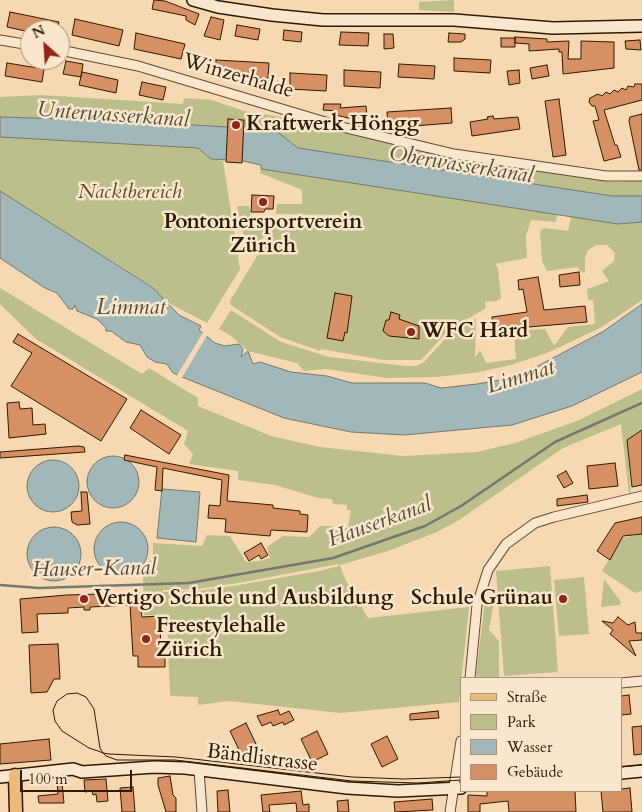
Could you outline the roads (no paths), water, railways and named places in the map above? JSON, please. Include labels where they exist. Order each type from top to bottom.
[{"type":"main road","points":[[15,775],[16,812]]},
{"type":"street","points":[[193,0],[218,7],[272,16],[323,20],[454,20],[553,28],[642,26]]},
{"type":"street","points":[[0,40],[20,43]]},
{"type":"street","name":"Winzerhalde","points":[[70,52],[138,66],[342,127],[454,154],[606,176],[642,176]]},
{"type":"street","points":[[470,677],[477,605],[488,570],[495,556],[506,544],[535,523],[642,496]]},
{"type":"street","points":[[622,683],[642,681]]},
{"type":"street","points":[[450,812],[456,785],[460,751]]},
{"type":"street","name":"Bändlistrasse","points":[[0,777],[73,769],[82,772],[154,766],[347,788],[398,791],[456,785]]},
{"type":"street","points":[[199,770],[202,812]]},
{"type":"street","points":[[622,774],[642,772]]},
{"type":"water","points":[[0,117],[130,121],[275,130],[298,148],[612,196],[642,196],[642,222],[618,224],[261,169],[261,165],[243,161],[211,159],[198,148],[0,137]]},
{"type":"water","name":"Limmat","points":[[0,191],[152,287],[179,315],[201,326],[199,330],[215,343],[225,346],[239,344],[243,349],[241,357],[248,351],[253,364],[260,362],[291,372],[327,376],[352,383],[425,383],[441,388],[477,384],[517,377],[604,331],[642,304],[642,372],[572,406],[512,425],[404,435],[351,432],[284,418],[177,375],[172,372],[167,364],[155,362],[147,357],[140,345],[126,342],[111,331],[106,331],[106,328],[97,319],[77,311],[75,305],[73,309],[69,309],[57,293],[45,288],[0,258]]},
{"type":"water","points":[[108,456],[118,456],[132,463],[139,477],[139,487],[132,501],[118,508],[108,508],[98,504],[91,497],[87,487],[87,477],[91,467],[98,460]]},
{"type":"water","points":[[48,460],[58,460],[67,464],[75,472],[79,486],[75,500],[67,508],[58,512],[48,512],[39,508],[31,500],[27,491],[27,481],[31,472],[39,464]]},
{"type":"water","points":[[162,489],[200,492],[196,542],[157,538]]},
{"type":"water","points":[[116,522],[126,522],[136,526],[144,534],[148,549],[144,564],[136,572],[126,576],[116,576],[106,572],[98,564],[94,554],[94,544],[98,534],[106,526]]},
{"type":"water","points":[[49,527],[59,527],[69,531],[77,539],[81,554],[77,569],[69,577],[59,581],[49,581],[39,577],[31,569],[27,559],[27,549],[31,539],[39,531]]},
{"type":"waterway","name":"Hauserkanal","points":[[0,585],[39,588],[189,583],[333,558],[425,526],[461,506],[555,442],[642,403]]},
{"type":"tram line","points":[[77,693],[86,697],[94,709],[100,748],[103,753],[89,748],[62,731],[55,721],[53,710],[57,701],[67,694],[77,693]]},
{"type":"tram line","points":[[103,753],[176,757],[352,777],[403,779],[460,777]]},
{"type":"tram line","points":[[103,753],[117,760],[175,760],[352,781],[418,783],[460,780]]},
{"type":"tram line","points":[[622,767],[642,765]]},
{"type":"place","name":"Kraftwerk Höngg","points":[[236,125]]},
{"type":"place","name":"Pontoniersportverein Zürich","points":[[263,202]]},
{"type":"place","name":"WFC Hard","points":[[411,332]]},
{"type":"place","name":"Vertigo Schule und Ausbildung","points":[[84,599]]},
{"type":"place","name":"Schule Grünau","points":[[563,599]]},
{"type":"place","name":"Freestylehalle Zürich","points":[[146,639]]},
{"type":"water label","name":"Unterwasserkanal","points":[[113,116]]},
{"type":"water label","name":"Oberwasserkanal","points":[[461,166]]},
{"type":"water label","name":"Hauser-Kanal","points":[[94,570]]},
{"type":"park label","name":"Nacktbereich","points":[[130,193]]}]
